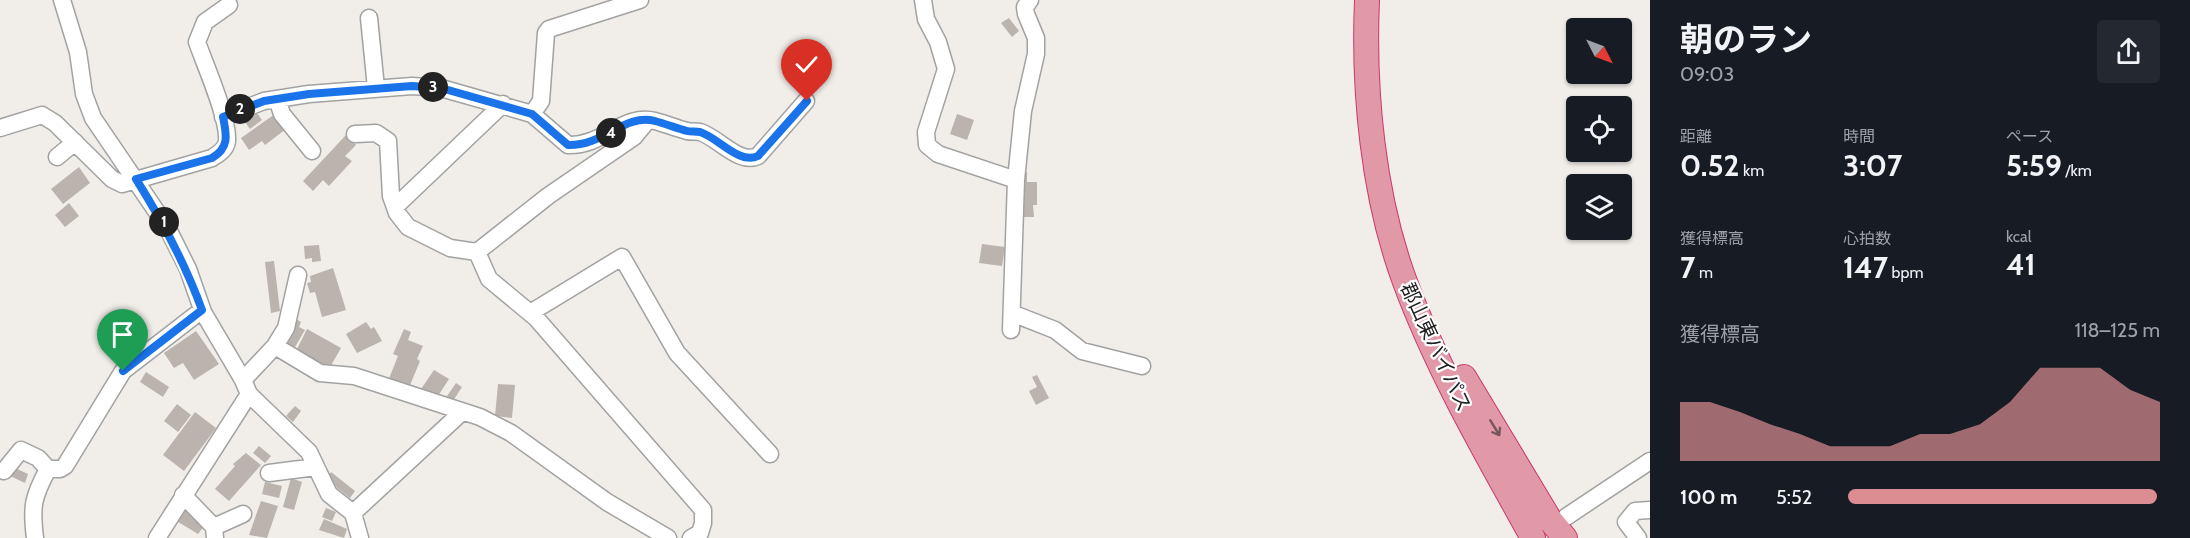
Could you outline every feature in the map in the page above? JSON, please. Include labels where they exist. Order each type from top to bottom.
[{"type":"highway","name":"郡山東バイパス","points":[[1367,0],[1366,68],[1379,177],[1390,231],[1416,309],[1433,350],[1533,538]]},
{"type":"highway","points":[[1416,309],[1456,366],[1550,520],[1565,527]]},
{"type":"highway","points":[[1433,350],[1462,428],[1519,538]]},
{"type":"street","points":[[62,0],[78,52],[84,94],[93,118],[167,227],[188,269],[202,310],[246,387],[309,452],[329,494],[353,513],[360,538]]},
{"type":"street","points":[[532,114],[542,101],[546,33],[549,29],[640,0]]},
{"type":"street","points":[[922,0],[926,19],[938,42],[946,69],[926,132],[927,145],[938,154],[1016,180]]},
{"type":"street","points":[[1030,0],[1025,7],[1036,38],[1036,54],[1023,111],[1016,180],[1013,322],[1055,330],[1082,351],[1142,366]]},
{"type":"street","points":[[0,128],[42,115],[55,123],[112,179],[122,184],[212,158],[221,153],[227,141],[223,117],[197,42],[205,22],[229,5]]},
{"type":"street","points":[[369,18],[376,88]]},
{"type":"street","points":[[223,117],[244,107],[277,99],[376,88],[441,88],[532,114],[568,145],[588,144],[624,123],[648,120],[700,132],[743,157],[752,159],[758,156],[807,101]]},
{"type":"street","points":[[277,99],[282,114],[312,151]]},
{"type":"street","points":[[395,207],[502,104]]},
{"type":"street","points":[[355,134],[376,133],[388,141],[389,184],[395,207],[408,227],[450,248],[477,252],[548,196],[634,137],[648,120]]},
{"type":"street","points":[[57,157],[75,142]]},
{"type":"street","points":[[477,252],[489,279],[530,313],[703,510],[700,533],[691,538]]},
{"type":"street","points":[[530,313],[622,258],[677,352],[770,454]]},
{"type":"street","points":[[157,538],[183,495],[232,424],[246,387],[286,328],[298,275]]},
{"type":"street","points":[[4,471],[21,450],[38,458],[48,469],[60,469],[64,466],[123,371],[202,310]]},
{"type":"street","points":[[275,346],[320,373],[354,376],[480,417],[511,433],[607,502],[668,538]]},
{"type":"street","points":[[353,513],[462,412]]},
{"type":"street","points":[[1565,527],[1650,461]]},
{"type":"street","points":[[269,473],[316,467]]},
{"type":"street","points":[[35,538],[33,496],[48,469]]},
{"type":"street","points":[[183,495],[214,533],[243,514]]},
{"type":"street","points":[[1638,538],[1626,522],[1635,511],[1650,510]]},
{"type":"building","points":[[1009,18],[1019,31],[1012,37],[1001,23]]},
{"type":"building","points":[[257,113],[262,120],[250,129],[245,122]]},
{"type":"building","points":[[275,114],[286,129],[265,145],[262,141],[249,150],[241,138]]},
{"type":"building","points":[[957,114],[974,120],[967,140],[950,134]]},
{"type":"building","points":[[346,135],[356,145],[345,156],[352,161],[329,186],[323,180],[313,191],[303,181]]},
{"type":"building","points":[[79,167],[90,183],[63,204],[51,189]]},
{"type":"building","points":[[1022,172],[1027,172],[1027,182],[1037,182],[1037,205],[1033,205],[1034,217],[1021,217]]},
{"type":"building","points":[[69,203],[79,216],[65,227],[55,215]]},
{"type":"building","points":[[982,244],[1005,247],[1002,266],[979,263]]},
{"type":"building","points":[[319,245],[321,261],[312,262],[312,258],[305,259],[304,246]]},
{"type":"building","points":[[274,261],[280,311],[271,313],[265,262]]},
{"type":"building","points":[[333,268],[346,310],[322,317],[315,292],[310,293],[307,283],[311,282],[310,276]]},
{"type":"building","points":[[296,319],[301,322],[299,327],[305,330],[295,347],[284,341]]},
{"type":"building","points":[[366,322],[371,329],[374,327],[382,341],[357,353],[346,334]]},
{"type":"building","points":[[307,329],[341,348],[329,369],[296,351]]},
{"type":"building","points":[[404,329],[411,332],[408,340],[423,346],[417,359],[420,361],[408,390],[388,381],[398,356],[393,354]]},
{"type":"building","points":[[196,331],[219,364],[194,380],[183,363],[174,368],[164,353]]},
{"type":"building","points":[[434,370],[449,379],[436,399],[421,389]]},
{"type":"building","points":[[146,372],[169,387],[163,397],[140,382]]},
{"type":"building","points":[[1037,375],[1049,398],[1036,405],[1029,391],[1037,387],[1032,377]]},
{"type":"building","points":[[456,383],[462,387],[451,404],[445,399]]},
{"type":"building","points":[[498,384],[515,385],[512,418],[495,416]]},
{"type":"building","points":[[177,404],[191,415],[178,432],[164,421]]},
{"type":"building","points":[[295,406],[301,411],[293,422],[286,416]]},
{"type":"building","points":[[195,412],[216,428],[184,471],[163,455]]},
{"type":"building","points":[[259,446],[271,456],[265,463],[253,453]]},
{"type":"building","points":[[246,453],[261,465],[229,501],[215,489],[235,466],[233,464]]},
{"type":"building","points":[[13,467],[28,474],[25,483],[10,476]]},
{"type":"building","points":[[331,472],[355,491],[350,498],[326,479]]},
{"type":"building","points":[[291,478],[302,482],[294,510],[283,507]]},
{"type":"building","points":[[265,482],[282,486],[279,498],[262,494]]},
{"type":"building","points":[[261,501],[278,506],[267,538],[249,535]]},
{"type":"building","points":[[183,506],[193,513],[191,517],[204,526],[198,534],[175,520]]},
{"type":"building","points":[[326,508],[336,512],[332,521],[322,517]]},
{"type":"building","points":[[324,519],[347,529],[344,538],[319,530]]},
{"type":"route","points":[[123,371],[136,358],[202,310],[188,269],[167,227],[136,179],[212,158],[221,153],[227,141],[223,117],[244,107],[264,101],[309,94],[412,86],[441,88],[519,108],[532,114],[568,145],[594,142],[624,123],[652,120],[690,132],[700,132],[743,157],[752,159],[758,156],[807,101]]}]
